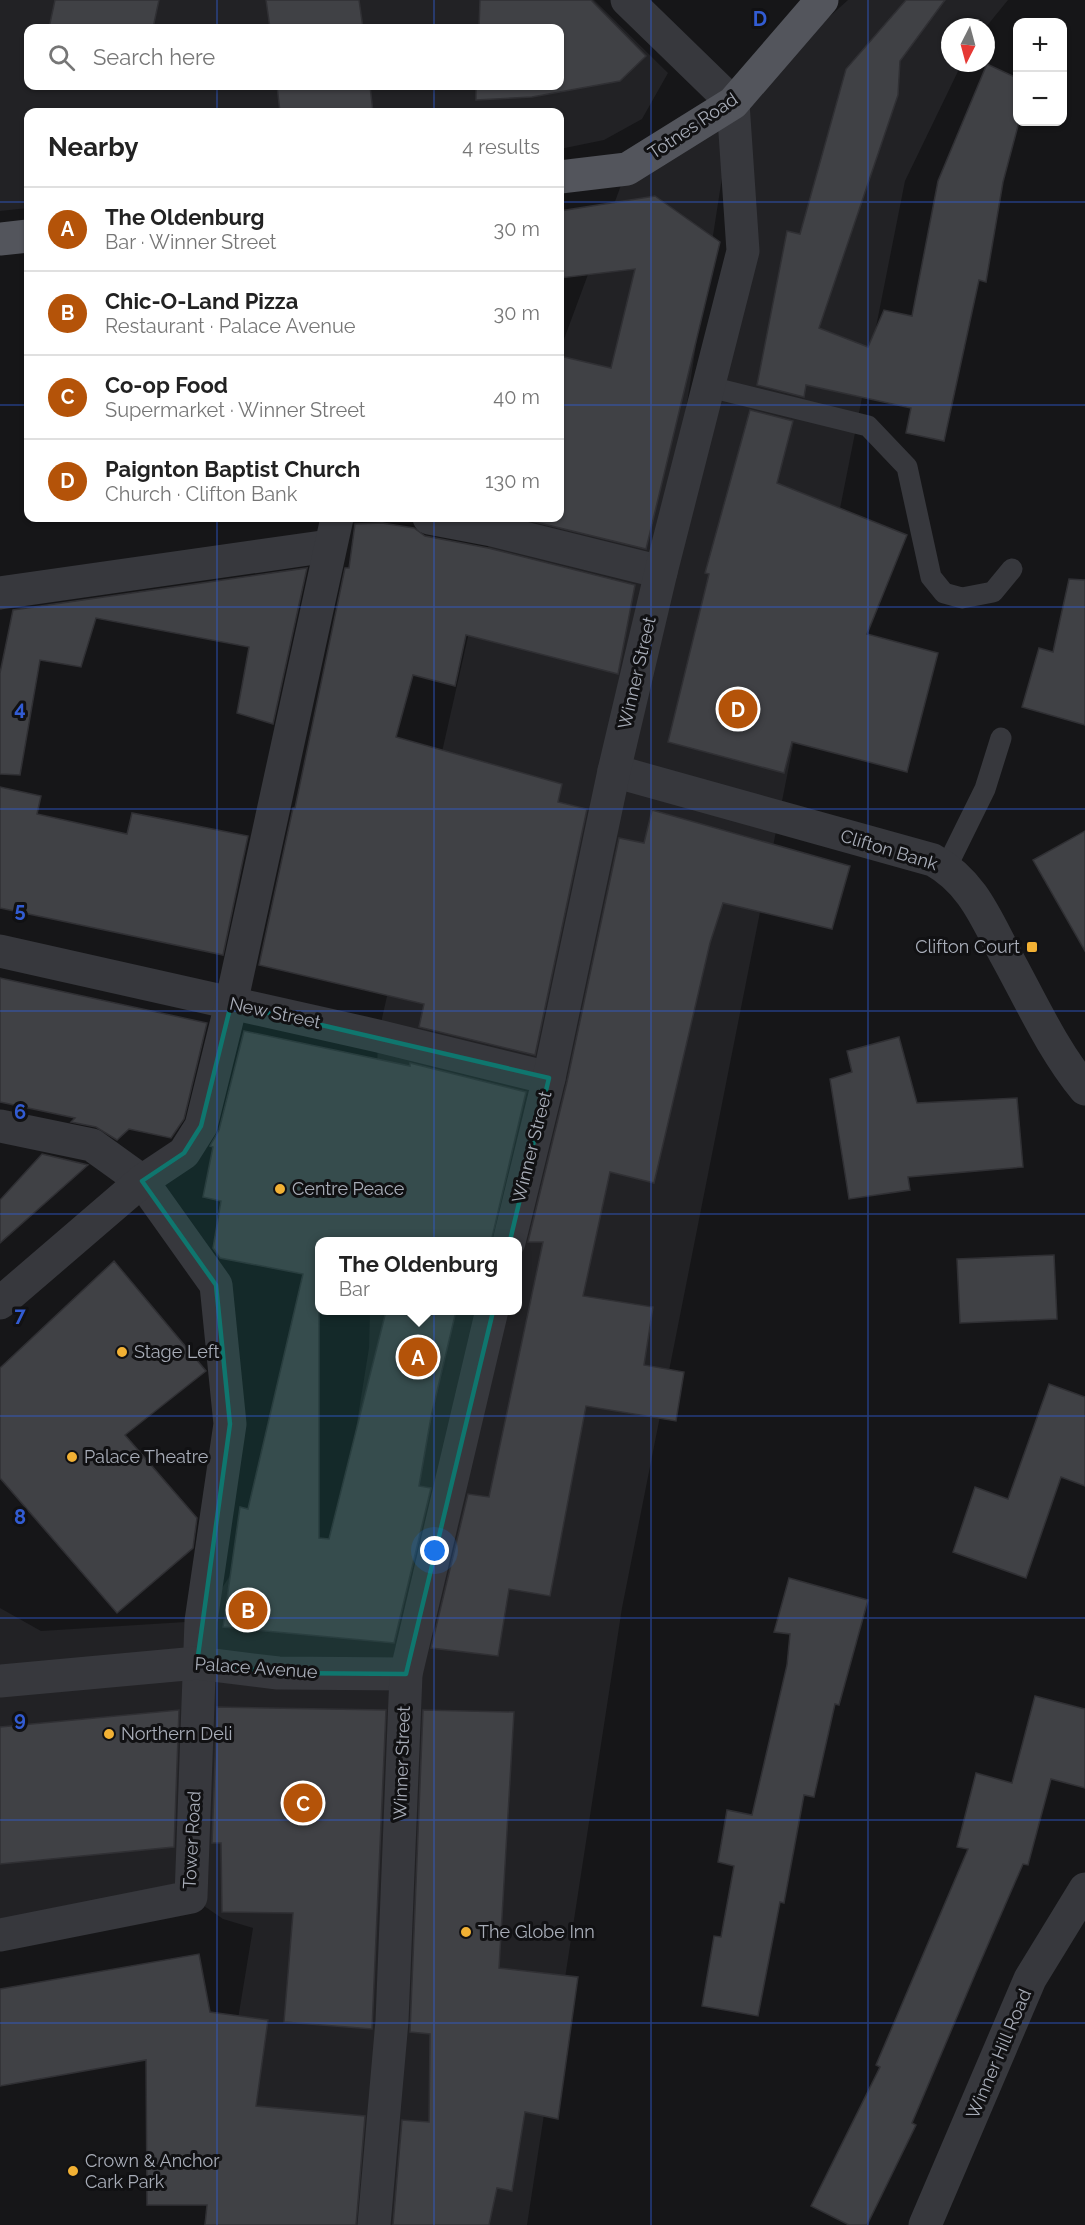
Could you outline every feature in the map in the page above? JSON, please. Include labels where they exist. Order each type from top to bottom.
[{"type":"main road","name":"Totnes Road","points":[[564,177],[627,169],[733,104],[822,0]]},
{"type":"main road","points":[[0,239],[24,236]]},
{"type":"street","points":[[627,0],[733,104]]},
{"type":"street","name":"Winner Street","points":[[510,1237],[549,1078],[614,771],[661,572],[744,251],[733,104]]},
{"type":"street","points":[[450,522],[492,530],[661,572]]},
{"type":"street","points":[[0,593],[333,532],[231,1004],[201,1126],[184,1153],[142,1180],[0,1303]]},
{"type":"street","name":"Clifton Bank","points":[[614,771],[933,860],[954,872],[975,898],[1055,1047],[1085,1089]]},
{"type":"street","name":"New Street","points":[[0,951],[549,1078]]},
{"type":"street","points":[[0,1126],[92,1145],[142,1180],[216,1285],[230,1424],[208,1556],[197,1663]]},
{"type":"street","name":"Winner Street","points":[[374,2225],[392,2021],[406,1674],[491,1315]]},
{"type":"street","name":"Palace Avenue","points":[[0,1681],[197,1663],[278,1673],[406,1674]]},
{"type":"street","name":"Tower Road","points":[[0,1935],[191,1897],[197,1663]]},
{"type":"street","name":"Winner Hill Road","points":[[925,2225],[1030,1978],[1085,1889]]},
{"type":"lane","points":[[710,387],[868,426],[907,467],[931,577],[944,592],[962,598],[993,592],[1012,569]]},
{"type":"lane","points":[[946,868],[985,789],[1001,738]]},
{"type":"highlighted area","points":[[231,1004],[549,1078],[406,1674],[278,1673],[197,1663],[230,1424],[216,1285],[142,1181],[184,1153],[201,1126]]},
{"type":"shaded area","points":[[0,0],[594,0],[668,73],[642,119],[604,140],[564,148],[564,108],[24,108],[24,208],[0,211]]},
{"type":"shaded area","points":[[848,0],[1008,0],[993,18],[941,18],[941,72],[958,72],[905,181],[622,1608],[527,2225],[204,2225],[253,1928],[223,1919],[191,1897],[0,1935],[0,1608],[41,1631],[201,1621],[231,1574],[331,1584],[369,1348],[370,1315],[522,1315],[522,1237],[372,1237],[378,1036],[492,530],[495,522],[564,522],[564,339],[627,169],[733,103]],"holes":[[[733,107],[743,251],[662,564]]]},
{"type":"building","points":[[55,0],[159,0],[154,24],[50,24]]},
{"type":"building","points":[[266,0],[359,0],[362,24],[269,24]]},
{"type":"building","points":[[480,0],[591,0],[646,56],[620,81],[532,97],[476,100],[476,90],[564,90],[564,24],[479,24]]},
{"type":"building","points":[[906,0],[945,0],[900,61],[898,95],[819,328],[868,347],[884,310],[912,316],[938,181],[984,72],[995,72],[995,68],[1013,76],[1013,126],[1018,126],[1003,182],[986,282],[979,280],[944,441],[906,433],[911,408],[806,385],[804,397],[757,385],[787,231],[800,234],[846,69]]},
{"type":"building","points":[[277,90],[370,90],[373,108],[280,108]]},
{"type":"building","points":[[655,196],[720,242],[646,549],[535,522],[564,522],[564,357],[611,368],[635,269],[564,278],[564,210]]},
{"type":"building","points":[[750,410],[793,421],[777,483],[907,535],[867,634],[938,653],[907,772],[792,742],[784,773],[668,742],[709,574],[705,573]]},
{"type":"building","points":[[382,523],[414,528],[425,536],[488,548],[635,585],[618,674],[466,635],[455,686],[413,675],[396,737],[562,784],[558,802],[587,809],[535,1055],[419,1027],[424,1004],[259,965],[293,808],[295,808],[345,568],[349,568],[355,524]]},
{"type":"building","points":[[307,568],[273,724],[237,713],[249,647],[96,618],[81,667],[40,660],[20,775],[0,774],[0,673],[13,610]]},
{"type":"building","points":[[1069,579],[1085,580],[1085,725],[1022,707],[1039,648],[1053,652]]},
{"type":"building","points":[[0,787],[41,796],[37,814],[127,834],[132,813],[248,836],[223,955],[0,908]]},
{"type":"building","points":[[652,810],[850,866],[832,929],[723,903],[710,943],[654,1183],[610,1172],[583,1296],[653,1307],[644,1365],[684,1372],[676,1421],[586,1406],[550,1596],[509,1589],[498,1656],[431,1648],[468,1494],[489,1497],[543,1242],[528,1242],[567,1082],[619,838],[644,843]]},
{"type":"building","points":[[1085,831],[1085,951],[1033,860]]},
{"type":"building","points":[[0,978],[207,1023],[184,1119],[171,1138],[129,1129],[117,1140],[96,1127],[71,1122],[75,1118],[0,1102]]},
{"type":"building","points":[[244,1031],[410,1066],[410,1063],[526,1092],[492,1237],[315,1237],[315,1315],[319,1315],[319,1538],[329,1539],[385,1315],[455,1315],[431,1417],[419,1486],[431,1488],[394,1643],[223,1627],[240,1507],[248,1509],[303,1274],[220,1258],[213,1248],[221,1201],[203,1197],[213,1147],[210,1146],[219,1130]]},
{"type":"building","points":[[899,1037],[917,1103],[1017,1098],[1023,1167],[908,1177],[910,1190],[849,1199],[830,1079],[852,1072],[847,1051]]},
{"type":"building","points":[[42,1154],[88,1165],[0,1243],[0,1200]]},
{"type":"building","points":[[1054,1255],[1057,1319],[960,1323],[957,1259]]},
{"type":"building","name":"Palace Theatre","points":[[114,1261],[206,1371],[125,1435],[197,1518],[193,1548],[117,1613],[0,1478],[0,1368]]},
{"type":"building","points":[[1049,1384],[1085,1397],[1085,1486],[1061,1477],[1026,1578],[953,1552],[975,1487],[1008,1499]]},
{"type":"building","points":[[789,1578],[868,1600],[839,1705],[835,1704],[814,1797],[804,1795],[784,1903],[780,1902],[758,2016],[702,2006],[714,1936],[721,1937],[734,1866],[718,1862],[727,1810],[752,1815],[787,1665],[790,1634],[774,1632]]},
{"type":"building","points":[[1035,1696],[1085,1709],[1085,1788],[1051,1779],[1028,1865],[1023,1864],[976,1972],[912,2123],[916,2125],[867,2225],[849,2225],[811,2206],[880,2067],[876,2065],[968,1849],[957,1847],[976,1773],[1012,1783]]},
{"type":"building","points":[[217,1707],[386,1710],[372,2029],[284,2022],[293,1913],[222,1912],[221,1843],[212,1843]]},
{"type":"building","points":[[179,1710],[174,1847],[0,1864],[0,1727]]},
{"type":"building","points":[[423,1710],[514,1712],[499,1968],[578,1977],[558,2119],[525,2112],[512,2191],[497,2188],[489,2225],[393,2225],[402,2120],[429,2122],[430,2034],[410,2032]]},
{"type":"building","points":[[199,1954],[210,2012],[268,2020],[256,2106],[365,2116],[356,2225],[205,2225],[207,2205],[147,2205],[146,2060],[0,2086],[0,1989]]},
{"type":"place","name":"Paignton Baptist Church","points":[[738,709]]},
{"type":"place","name":"Clifton Court","points":[[1032,947]]},
{"type":"place","name":"Centre Peace","points":[[280,1189]]},
{"type":"place","name":"Stage Left","points":[[122,1352]]},
{"type":"place","name":"The Oldenburg","points":[[418,1357]]},
{"type":"place","name":"Palace Theatre","points":[[72,1457]]},
{"type":"place","name":"Chic-O-Land Pizza","points":[[248,1610]]},
{"type":"place","name":"Northern Deli","points":[[109,1734]]},
{"type":"place","name":"Co-op Food","points":[[303,1803]]},
{"type":"place","name":"The Globe Inn","points":[[466,1932]]},
{"type":"place","name":"Crown & Anchor Cark Park","points":[[73,2171]]}]
